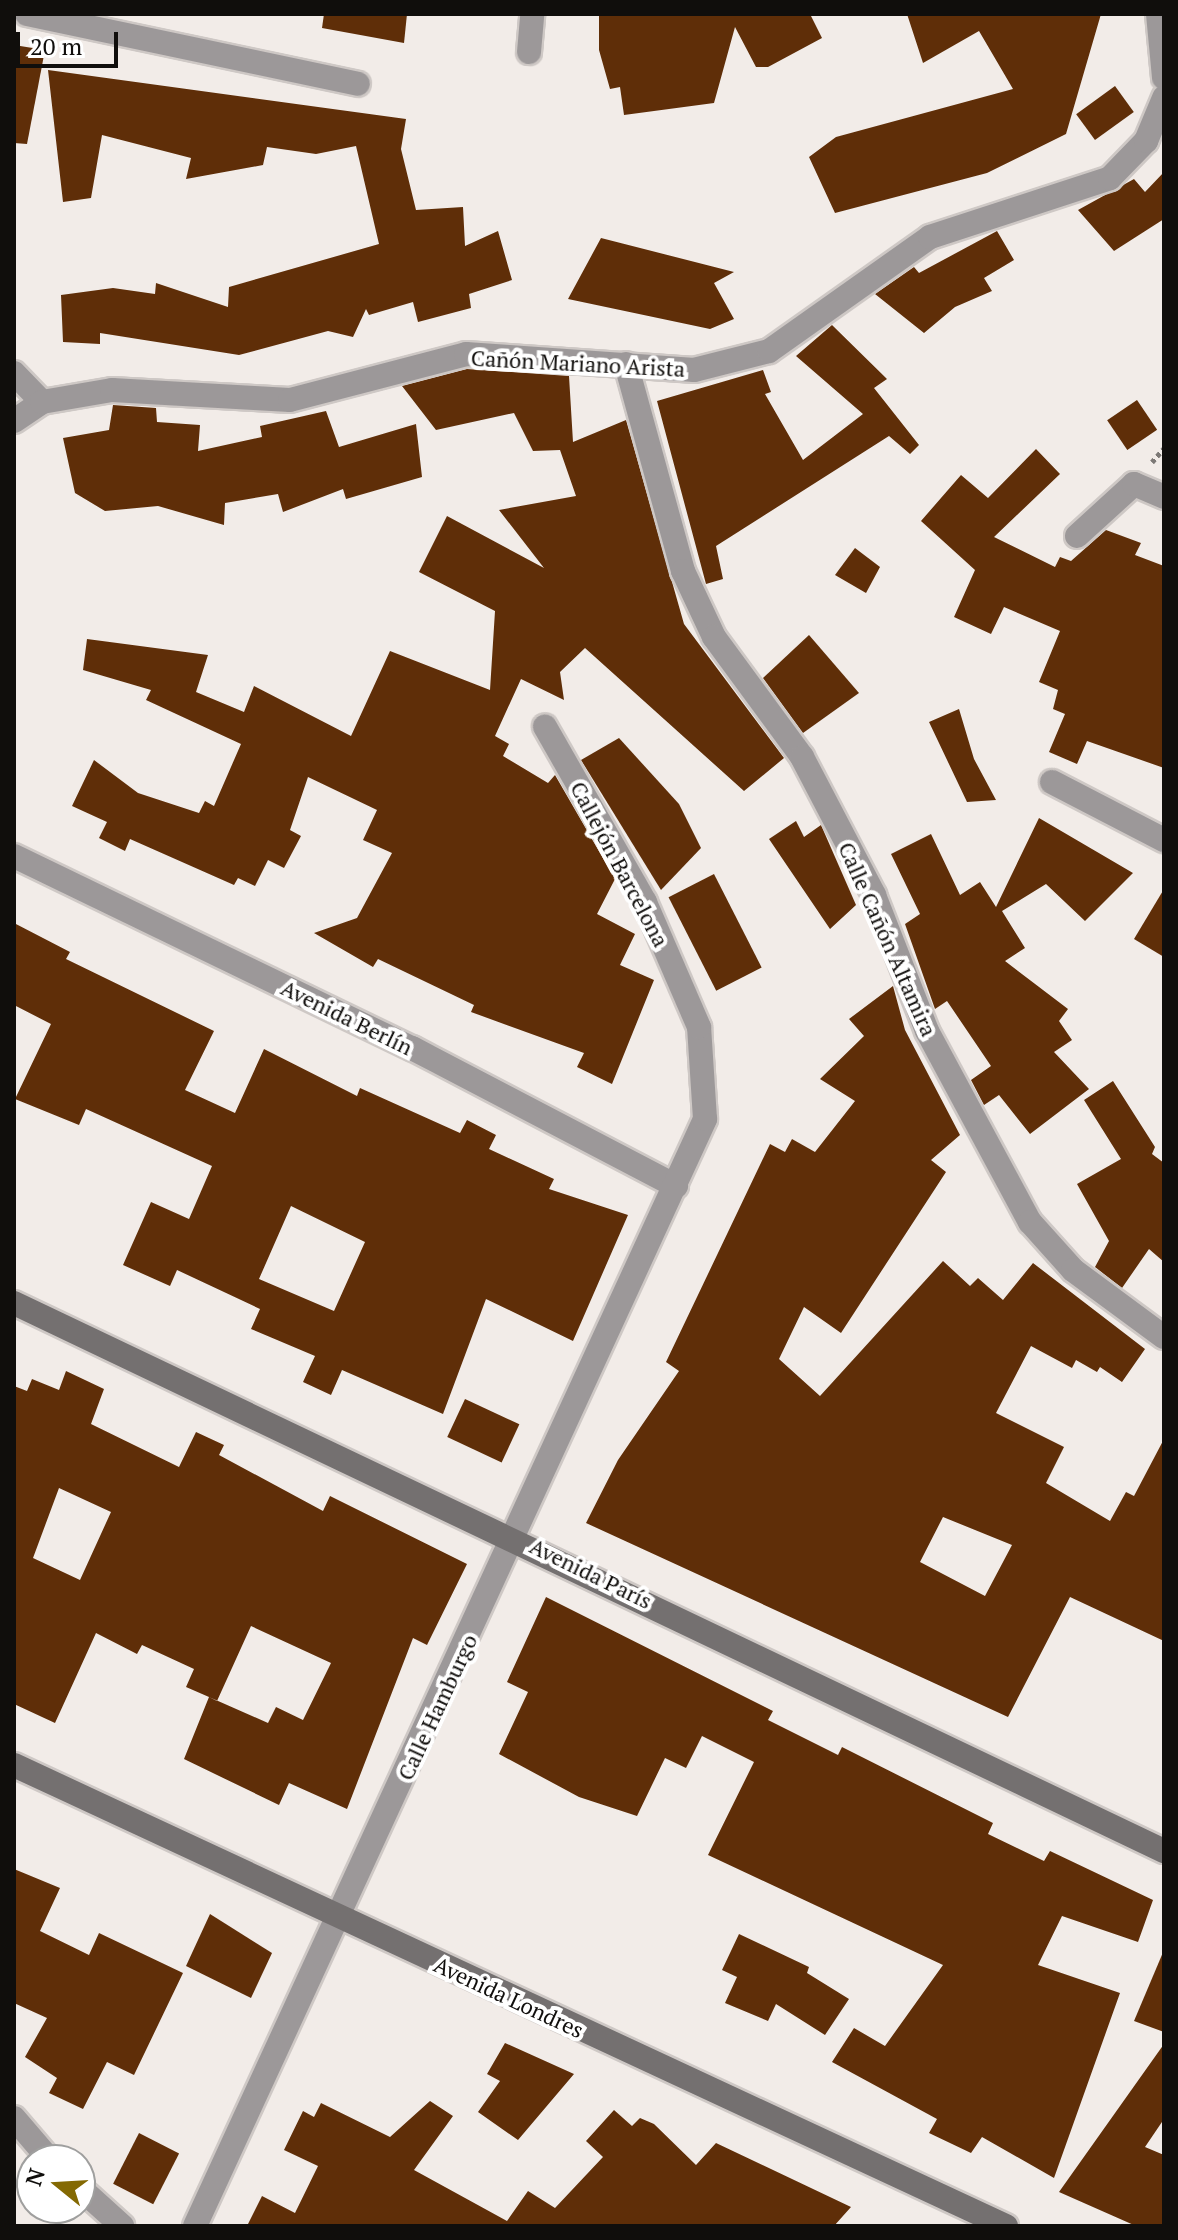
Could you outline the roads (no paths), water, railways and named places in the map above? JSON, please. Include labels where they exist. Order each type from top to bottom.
[{"type":"main road","name":"Avenida París","points":[[14,1303],[517,1537],[1164,1851]]},
{"type":"main road","name":"Avenida Londres","points":[[14,1765],[337,1918],[1006,2226]]},
{"type":"street","points":[[27,14],[358,84]]},
{"type":"street","points":[[529,52],[532,14]]},
{"type":"street","points":[[1158,14],[1164,78]]},
{"type":"street","name":"Cañón Mariano Arista","points":[[42,402],[154,388],[290,400],[466,354],[694,370],[769,351],[930,237],[1110,178],[1146,141],[1164,98]]},
{"type":"street","name":"Calle Cañón Altamira","points":[[626,364],[683,571],[701,611],[802,757],[874,895],[927,1031],[1016,1197],[1073,1270],[1164,1337]]},
{"type":"street","points":[[14,373],[42,402],[14,421]]},
{"type":"street","points":[[1077,536],[1134,484],[1164,497]]},
{"type":"street","name":"Callejón Barcelona","points":[[545,727],[645,902],[699,1027],[705,1119],[676,1186]]},
{"type":"street","points":[[1052,782],[1164,840]]},
{"type":"street","name":"Avenida Berlín","points":[[14,856],[676,1186]]},
{"type":"street","name":"Calle Hamburgo","points":[[195,2226],[517,1537],[676,1186]]},
{"type":"street","points":[[14,2118],[36,2144]]},
{"type":"street","points":[[96,2202],[122,2226]]}]
